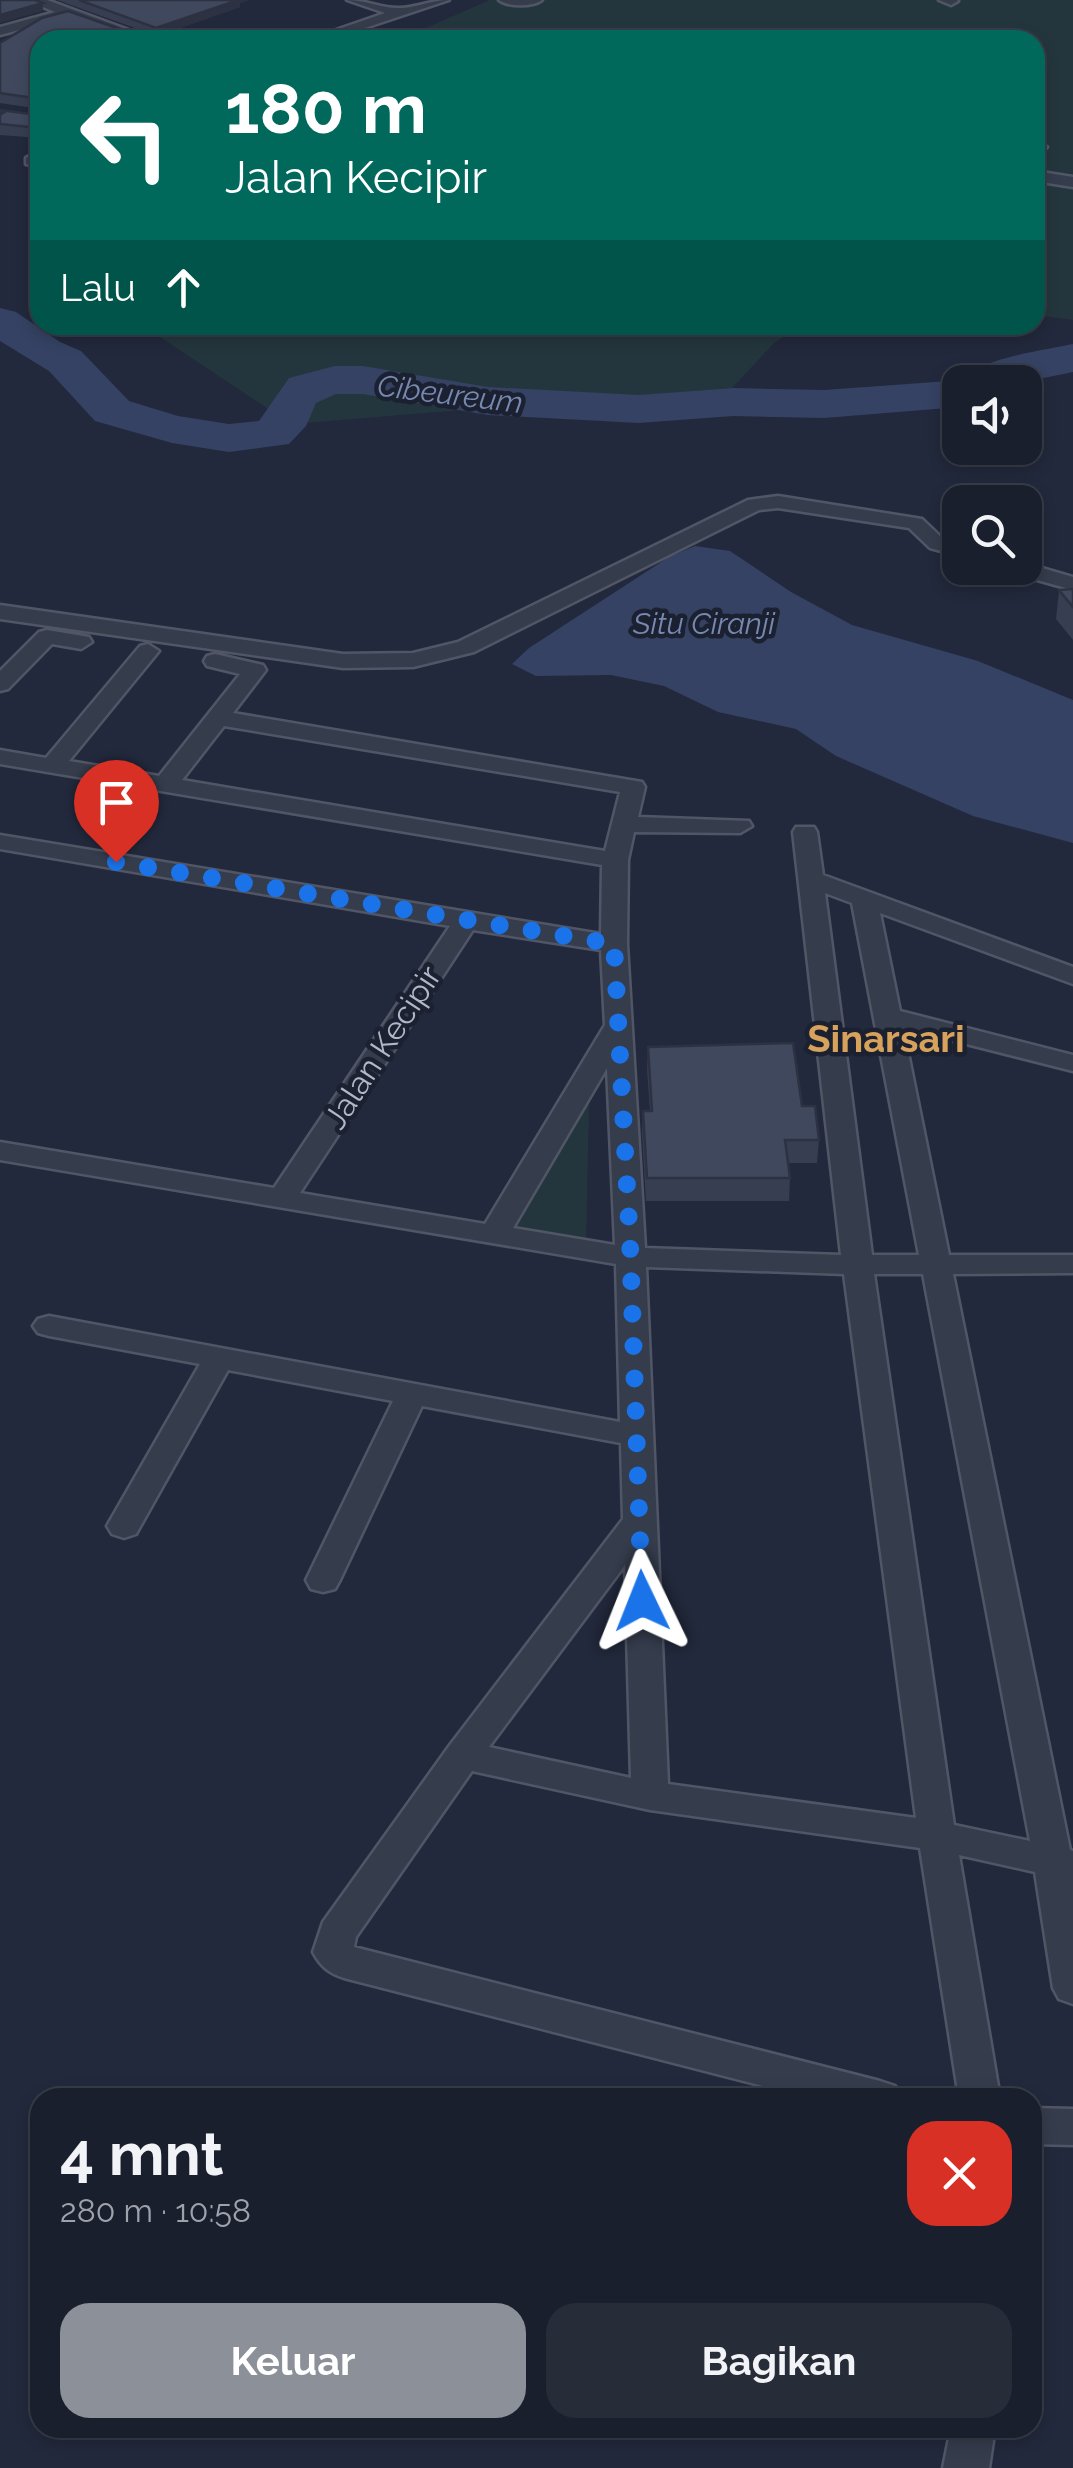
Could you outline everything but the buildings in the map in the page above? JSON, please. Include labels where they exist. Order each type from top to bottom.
[{"type":"street","points":[[34,0],[121,30]]},
{"type":"street","points":[[354,0],[399,13]]},
{"type":"street","points":[[347,30],[442,0]]},
{"type":"street","points":[[506,0],[535,0]]},
{"type":"street","points":[[0,30],[69,12]]},
{"type":"street","points":[[1045,178],[1073,182]]},
{"type":"street","points":[[0,612],[343,661],[413,660],[466,647],[755,504],[778,502],[915,523],[942,545]]},
{"type":"street","points":[[1042,575],[1073,584]]},
{"type":"street","points":[[0,684],[47,637],[254,668],[166,784]]},
{"type":"street","points":[[52,766],[148,651]]},
{"type":"street","points":[[0,671],[22,660]]},
{"type":"street","points":[[218,718],[626,783],[633,789],[615,860],[614,944],[650,1796]]},
{"type":"street","points":[[0,757],[615,860]]},
{"type":"street","points":[[624,824],[740,826]]},
{"type":"street","points":[[805,832],[858,1265],[935,1835],[978,2088]]},
{"type":"street","points":[[0,842],[614,944]]},
{"type":"street","points":[[810,879],[1073,976]]},
{"type":"street","points":[[865,902],[1063,1864],[1073,1988]]},
{"type":"street","name":"Jalan Kecipir","points":[[281,1199],[466,921]]},
{"type":"street","points":[[887,1016],[1073,1063]]},
{"type":"street","points":[[493,1236],[617,1028]]},
{"type":"street","points":[[0,1151],[629,1257],[858,1265],[1073,1264]]},
{"type":"street","points":[[49,1326],[634,1435]]},
{"type":"street","points":[[124,1526],[219,1358]]},
{"type":"street","points":[[323,1580],[412,1394]]},
{"type":"street","points":[[638,1524],[463,1755],[337,1933],[333,1945],[337,1957],[841,2088]]},
{"type":"street","points":[[463,1755],[650,1796],[935,1835],[1063,1864]]},
{"type":"street","points":[[1042,2126],[1073,2127]]},
{"type":"street","points":[[966,2468],[970,2438]]},
{"type":"shaded area","points":[[490,0],[1073,0],[1073,320],[1045,316],[1045,30],[421,30]]},
{"type":"shaded area","points":[[157,335],[786,335],[732,388],[291,424]]},
{"type":"shaded area","points":[[589,1102],[586,1245],[503,1231]]},
{"type":"water","name":"Situ Ciranji","points":[[695,546],[730,551],[791,592],[852,625],[978,661],[1073,700],[1073,843],[973,816],[836,756],[796,729],[718,712],[664,686],[611,675],[536,676],[512,664],[529,648],[669,557]]},
{"type":"waterway","name":"Cibeureum","points":[[0,321],[44,352],[65,361],[112,411],[172,429],[229,438],[272,434],[282,426],[295,398],[305,388],[335,380],[363,380],[488,401],[639,409],[733,402],[824,404],[942,394]]},
{"type":"waterway","name":"Cibeureum","points":[[1042,365],[1073,358]]},
{"type":"district","name":"Sinarsari","points":[[886,1038]]},
{"type":"route","points":[[116,862],[614,944],[630,1242],[642,1601]]}]
